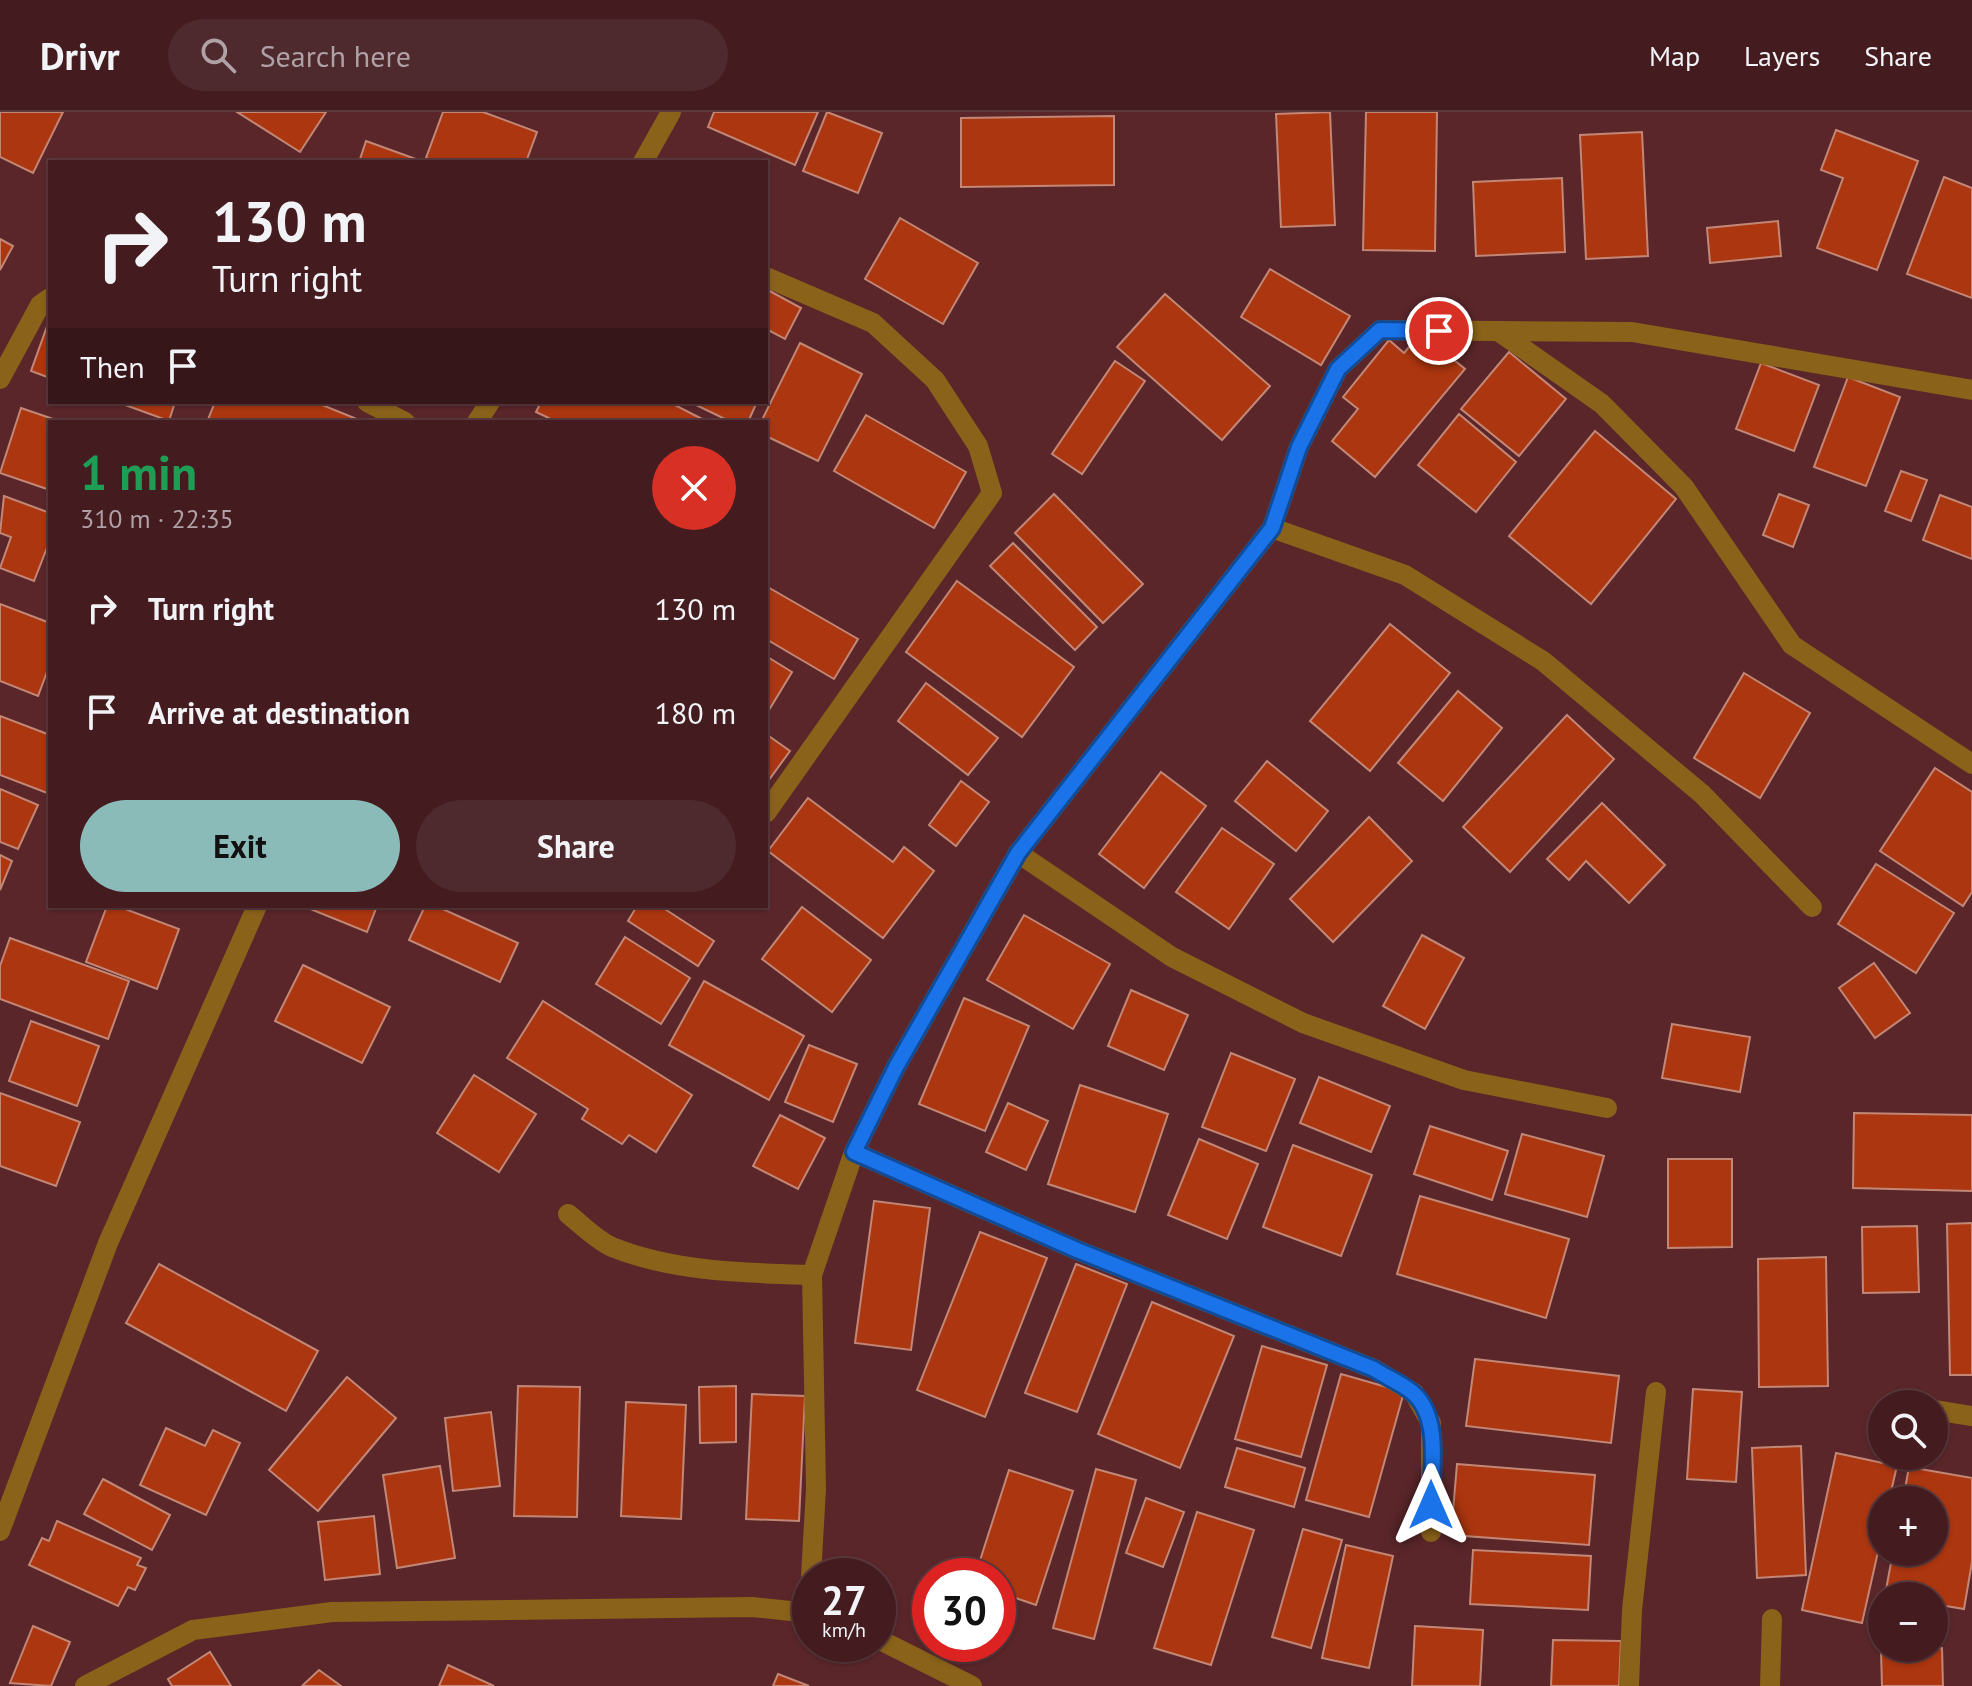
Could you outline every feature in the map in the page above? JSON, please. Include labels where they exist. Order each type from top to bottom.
[{"type":"street","points":[[644,160],[671,112]]},
{"type":"street","points":[[768,278],[873,323],[935,380],[978,446],[992,493],[768,810]]},
{"type":"street","points":[[0,379],[40,305],[48,299]]},
{"type":"street","points":[[812,1558],[816,1489],[812,1275],[854,1152],[896,1067],[1018,853],[1272,528],[1299,447],[1338,369],[1380,330],[1632,332],[1972,390]]},
{"type":"street","points":[[1498,331],[1602,404],[1684,487],[1792,645],[1972,764]]},
{"type":"street","points":[[371,404],[401,420]]},
{"type":"street","points":[[1272,528],[1405,575],[1543,661],[1702,794],[1812,907]]},
{"type":"street","points":[[1018,853],[1172,957],[1303,1023],[1464,1080],[1607,1108]]},
{"type":"street","points":[[0,1531],[108,1243],[256,908]]},
{"type":"street","points":[[854,1152],[1077,1250],[1374,1369],[1414,1393],[1431,1423],[1431,1532]]},
{"type":"street","points":[[568,1214],[610,1246],[678,1264],[732,1273],[812,1275]]},
{"type":"street","points":[[1629,1686],[1632,1610],[1656,1392]]},
{"type":"street","points":[[1948,1412],[1972,1416]]},
{"type":"street","points":[[85,1686],[193,1630],[332,1612],[752,1607],[792,1611]]},
{"type":"street","points":[[1770,1686],[1772,1619]]},
{"type":"street","points":[[896,1648],[972,1686]]},
{"type":"building","points":[[0,112],[63,112],[33,173],[0,157]]},
{"type":"building","points":[[237,112],[326,112],[300,152]]},
{"type":"building","points":[[443,112],[483,112],[537,132],[527,160],[426,158]]},
{"type":"building","points":[[714,112],[818,112],[795,165],[708,127]]},
{"type":"building","points":[[827,112],[882,133],[858,193],[803,171]]},
{"type":"building","points":[[1330,112],[1335,225],[1281,227],[1276,114]]},
{"type":"building","points":[[1366,112],[1437,112],[1435,251],[1363,250]]},
{"type":"building","points":[[1114,116],[1114,185],[961,187],[961,118]]},
{"type":"building","points":[[1836,130],[1918,161],[1877,270],[1817,248],[1843,178],[1821,170]]},
{"type":"building","points":[[1642,132],[1648,256],[1586,259],[1580,135]]},
{"type":"building","points":[[366,141],[418,160],[360,160]]},
{"type":"building","points":[[1944,177],[1972,188],[1972,298],[1907,274]]},
{"type":"building","points":[[1562,178],[1565,252],[1476,256],[1473,182]]},
{"type":"building","points":[[900,218],[978,263],[943,324],[865,279]]},
{"type":"building","points":[[1778,221],[1781,256],[1710,263],[1707,228]]},
{"type":"building","points":[[0,239],[13,246],[0,270]]},
{"type":"building","points":[[1270,269],[1350,316],[1321,365],[1241,317]]},
{"type":"building","points":[[768,290],[801,308],[785,339],[768,330]]},
{"type":"building","points":[[1165,294],[1270,386],[1222,440],[1117,347]]},
{"type":"building","points":[[48,324],[48,377],[31,371]]},
{"type":"building","points":[[1421,333],[1465,369],[1375,477],[1332,441],[1358,409],[1343,397],[1389,340],[1404,353]]},
{"type":"building","points":[[800,343],[862,374],[818,461],[768,437],[768,420],[762,420]]},
{"type":"building","points":[[1509,352],[1566,399],[1519,456],[1461,409]]},
{"type":"building","points":[[1115,361],[1145,381],[1082,474],[1052,454]]},
{"type":"building","points":[[1761,363],[1819,385],[1794,451],[1736,429]]},
{"type":"building","points":[[1848,377],[1900,397],[1866,486],[1814,467]]},
{"type":"building","points":[[122,404],[174,404],[169,420]]},
{"type":"building","points":[[214,404],[320,404],[359,420],[208,420]]},
{"type":"building","points":[[540,404],[673,404],[704,420],[553,420],[536,412]]},
{"type":"building","points":[[694,404],[756,404],[749,420],[727,420]]},
{"type":"building","points":[[21,408],[56,420],[48,420],[48,489],[0,473]]},
{"type":"building","points":[[1459,414],[1516,462],[1476,512],[1418,465]]},
{"type":"building","points":[[866,415],[966,472],[934,528],[834,471]]},
{"type":"building","points":[[1595,431],[1676,499],[1591,604],[1509,536]]},
{"type":"building","points":[[1901,471],[1927,480],[1911,521],[1885,511]]},
{"type":"building","points":[[1054,494],[1143,584],[1103,623],[1015,533]]},
{"type":"building","points":[[1779,494],[1809,505],[1793,547],[1763,535]]},
{"type":"building","points":[[1940,495],[1972,507],[1972,559],[1923,540]]},
{"type":"building","points":[[4,496],[48,512],[48,545],[34,581],[0,568],[11,537],[0,533]]},
{"type":"building","points":[[1013,543],[1097,627],[1075,650],[990,566]]},
{"type":"building","points":[[957,581],[1074,667],[1022,737],[906,652]]},
{"type":"building","points":[[768,587],[858,639],[834,679],[768,640]]},
{"type":"building","points":[[0,604],[48,622],[48,669],[38,696],[0,681]]},
{"type":"building","points":[[1390,624],[1450,673],[1370,771],[1310,721]]},
{"type":"building","points":[[768,657],[792,672],[768,709]]},
{"type":"building","points":[[1744,673],[1810,713],[1760,798],[1694,758]]},
{"type":"building","points":[[926,683],[998,738],[968,775],[898,721]]},
{"type":"building","points":[[1458,691],[1502,728],[1443,801],[1398,763]]},
{"type":"building","points":[[1567,715],[1614,759],[1510,872],[1463,827]]},
{"type":"building","points":[[0,716],[48,734],[48,793],[0,775]]},
{"type":"building","points":[[768,735],[790,751],[768,781]]},
{"type":"building","points":[[1267,761],[1328,811],[1296,851],[1235,801]]},
{"type":"building","points":[[1935,768],[1972,792],[1972,892],[1963,906],[1880,851]]},
{"type":"building","points":[[1161,772],[1206,806],[1144,888],[1099,854]]},
{"type":"building","points":[[961,781],[989,802],[956,846],[929,825]]},
{"type":"building","points":[[0,789],[38,805],[18,849],[0,842]]},
{"type":"building","points":[[808,798],[893,862],[904,847],[934,871],[883,938],[768,851]]},
{"type":"building","points":[[1602,803],[1665,865],[1629,903],[1586,861],[1569,880],[1547,859]]},
{"type":"building","points":[[1369,817],[1412,861],[1333,942],[1290,899]]},
{"type":"building","points":[[1222,828],[1274,864],[1229,929],[1176,892]]},
{"type":"building","points":[[0,855],[12,861],[0,890]]},
{"type":"building","points":[[1876,864],[1954,913],[1916,973],[1838,924]]},
{"type":"building","points":[[802,907],[871,960],[832,1012],[762,959]]},
{"type":"building","points":[[106,908],[122,908],[179,929],[157,989],[86,962]]},
{"type":"building","points":[[308,908],[376,908],[367,932]]},
{"type":"building","points":[[424,908],[440,908],[518,943],[500,982],[409,940]]},
{"type":"building","points":[[636,908],[663,908],[714,941],[698,966],[628,921]]},
{"type":"building","points":[[1024,915],[1110,964],[1073,1029],[987,980]]},
{"type":"building","points":[[1422,935],[1464,958],[1425,1029],[1383,1006]]},
{"type":"building","points":[[625,937],[690,978],[661,1024],[596,984]]},
{"type":"building","points":[[10,938],[129,981],[108,1039],[0,999],[0,966]]},
{"type":"building","points":[[1874,963],[1910,1013],[1875,1038],[1839,988]]},
{"type":"building","points":[[303,965],[390,1007],[362,1063],[275,1021]]},
{"type":"building","points":[[704,981],[804,1036],[769,1100],[669,1045]]},
{"type":"building","points":[[1131,990],[1188,1015],[1164,1070],[1108,1046]]},
{"type":"building","points":[[964,998],[1029,1026],[985,1131],[919,1104]]},
{"type":"building","points":[[543,1001],[692,1095],[656,1152],[629,1135],[622,1144],[582,1119],[588,1109],[507,1058]]},
{"type":"building","points":[[31,1021],[99,1046],[77,1106],[9,1081]]},
{"type":"building","points":[[1672,1024],[1750,1037],[1740,1092],[1662,1078]]},
{"type":"building","points":[[809,1045],[857,1064],[833,1122],[785,1102]]},
{"type":"building","points":[[1231,1053],[1295,1079],[1266,1151],[1202,1127]]},
{"type":"building","points":[[474,1075],[536,1114],[499,1172],[437,1133]]},
{"type":"building","points":[[1319,1077],[1390,1106],[1371,1152],[1300,1123]]},
{"type":"building","points":[[1080,1085],[1168,1114],[1135,1212],[1048,1184]]},
{"type":"building","points":[[0,1093],[80,1122],[56,1186],[0,1166]]},
{"type":"building","points":[[1008,1103],[1048,1121],[1026,1170],[986,1152]]},
{"type":"building","points":[[1854,1113],[1972,1115],[1972,1191],[1853,1188]]},
{"type":"building","points":[[780,1115],[825,1138],[798,1189],[753,1166]]},
{"type":"building","points":[[1430,1126],[1508,1151],[1492,1200],[1414,1174]]},
{"type":"building","points":[[1522,1134],[1604,1156],[1587,1217],[1505,1194]]},
{"type":"building","points":[[1199,1139],[1258,1164],[1227,1239],[1168,1215]]},
{"type":"building","points":[[1293,1145],[1372,1175],[1341,1256],[1263,1227]]},
{"type":"building","points":[[1668,1159],[1732,1159],[1732,1247],[1668,1248]]},
{"type":"building","points":[[1420,1196],[1569,1239],[1546,1318],[1397,1274]]},
{"type":"building","points":[[874,1201],[930,1208],[911,1350],[855,1343]]},
{"type":"building","points":[[1972,1223],[1972,1375],[1950,1375],[1947,1224]]},
{"type":"building","points":[[1917,1226],[1919,1292],[1863,1293],[1862,1227]]},
{"type":"building","points":[[980,1232],[1047,1258],[985,1417],[917,1390]]},
{"type":"building","points":[[1826,1257],[1828,1386],[1759,1387],[1758,1259]]},
{"type":"building","points":[[159,1264],[318,1351],[286,1411],[126,1323]]},
{"type":"building","points":[[1076,1264],[1127,1284],[1077,1412],[1025,1393]]},
{"type":"building","points":[[1152,1302],[1234,1336],[1180,1468],[1098,1434]]},
{"type":"building","points":[[1262,1346],[1327,1365],[1301,1457],[1235,1439]]},
{"type":"building","points":[[1475,1359],[1619,1376],[1611,1443],[1466,1426]]},
{"type":"building","points":[[1341,1374],[1404,1392],[1369,1517],[1306,1500]]},
{"type":"building","points":[[347,1377],[396,1418],[318,1511],[269,1470]]},
{"type":"building","points":[[518,1386],[580,1387],[577,1517],[514,1516]]},
{"type":"building","points":[[736,1386],[736,1442],[700,1443],[699,1387]]},
{"type":"building","points":[[1693,1389],[1742,1392],[1736,1482],[1687,1479]]},
{"type":"building","points":[[752,1394],[805,1396],[799,1521],[746,1519]]},
{"type":"building","points":[[626,1402],[686,1405],[681,1519],[621,1516]]},
{"type":"building","points":[[491,1412],[500,1486],[453,1491],[445,1418]]},
{"type":"building","points":[[166,1428],[205,1446],[213,1430],[240,1443],[206,1515],[140,1485]]},
{"type":"building","points":[[1801,1446],[1806,1575],[1757,1578],[1752,1448]]},
{"type":"building","points":[[1237,1448],[1305,1468],[1294,1507],[1225,1487]]},
{"type":"building","points":[[1836,1453],[1868,1460],[1868,1470],[1896,1470],[1892,1486],[1868,1486],[1868,1566],[1875,1566],[1871,1582],[1868,1582],[1862,1623],[1802,1610]]},
{"type":"building","points":[[1457,1464],[1595,1475],[1589,1545],[1451,1535]]},
{"type":"building","points":[[440,1466],[455,1558],[397,1568],[383,1475]]},
{"type":"building","points":[[1096,1469],[1136,1480],[1094,1639],[1053,1628]]},
{"type":"building","points":[[1009,1470],[1073,1491],[1036,1605],[1016,1598],[1016,1558],[981,1558]]},
{"type":"building","points":[[1908,1470],[1972,1478],[1972,1562],[1964,1609],[1948,1606],[1948,1582],[1887,1582],[1890,1566],[1948,1566],[1948,1486],[1906,1486]]},
{"type":"building","points":[[103,1479],[170,1515],[152,1550],[84,1514]]},
{"type":"building","points":[[1146,1498],[1184,1512],[1163,1567],[1126,1553]]},
{"type":"building","points":[[1197,1512],[1254,1530],[1211,1665],[1154,1648]]},
{"type":"building","points":[[374,1516],[380,1574],[325,1580],[318,1522]]},
{"type":"building","points":[[57,1521],[141,1558],[137,1565],[146,1568],[135,1590],[128,1587],[118,1606],[29,1565],[42,1538],[49,1541]]},
{"type":"building","points":[[1303,1529],[1342,1540],[1311,1648],[1272,1637]]},
{"type":"building","points":[[1346,1545],[1393,1556],[1369,1668],[1322,1658]]},
{"type":"building","points":[[1473,1550],[1591,1556],[1588,1610],[1470,1604]]},
{"type":"building","points":[[33,1626],[70,1642],[51,1686],[10,1683]]},
{"type":"building","points":[[1415,1626],[1483,1630],[1480,1686],[1412,1686]]},
{"type":"building","points":[[1553,1640],[1621,1641],[1619,1686],[1551,1686]]},
{"type":"building","points":[[210,1652],[231,1686],[172,1686],[168,1679]]},
{"type":"building","points":[[1881,1662],[1942,1662],[1943,1686],[1882,1686]]},
{"type":"building","points":[[448,1665],[494,1686],[439,1686]]},
{"type":"building","points":[[319,1670],[341,1686],[302,1686]]},
{"type":"building","points":[[778,1674],[809,1686],[773,1686]]},
{"type":"route","points":[[1431,1505],[1431,1423],[1414,1393],[1374,1369],[1077,1250],[854,1152],[896,1067],[1018,853],[1272,528],[1299,447],[1338,369],[1380,330],[1439,331]]}]
